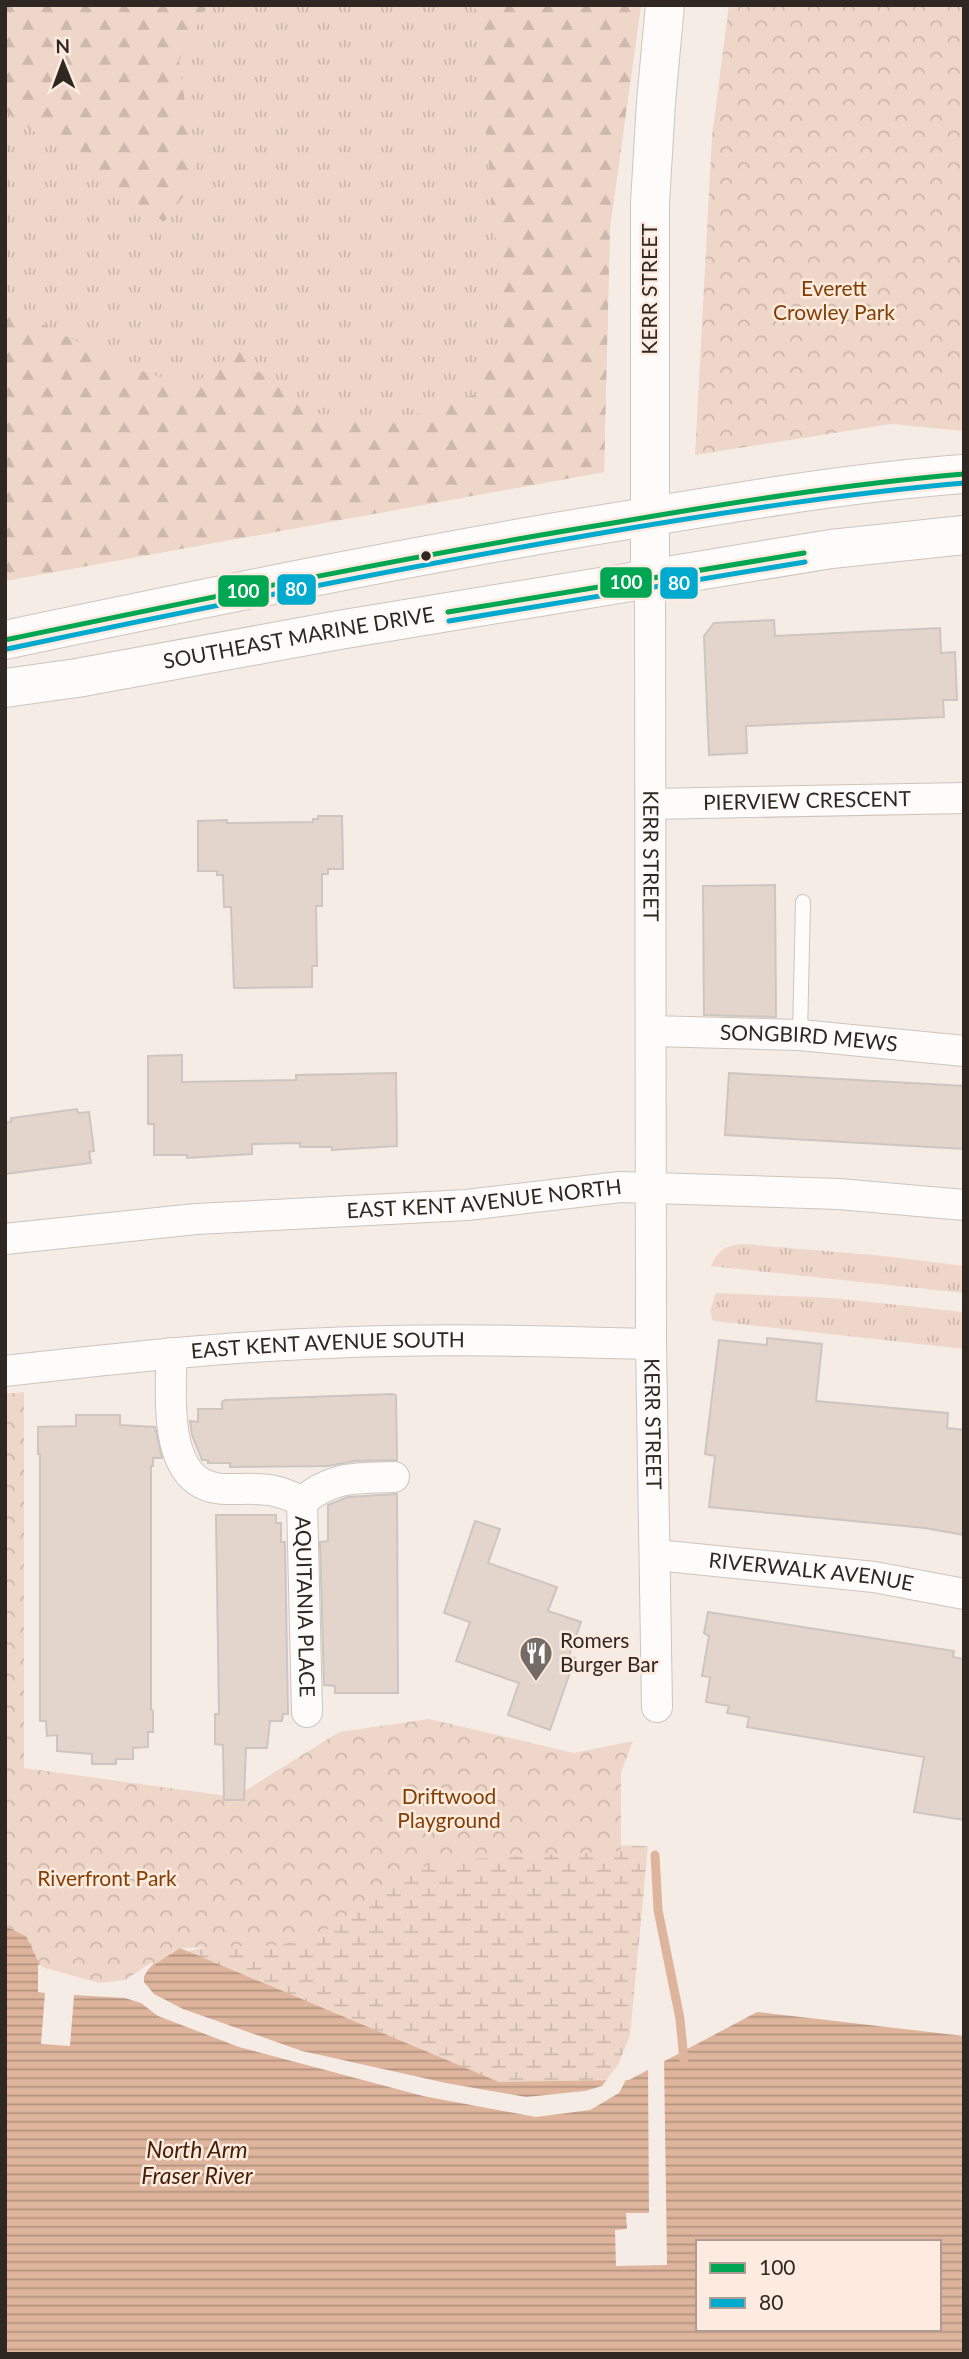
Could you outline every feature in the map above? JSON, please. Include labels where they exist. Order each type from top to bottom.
[{"type":"main road","name":"KERR STREET","points":[[650,580],[650,204],[665,5]]},
{"type":"main road","points":[[5,640],[395,559],[883,480],[964,474]]},
{"type":"main road","name":"SOUTHEAST MARINE DRIVE","points":[[5,688],[77,678],[339,630],[831,548],[964,535]]},
{"type":"street","name":"KERR STREET","points":[[650,580],[651,1188],[657,1707]]},
{"type":"street","name":"PIERVIEW CRESCENT","points":[[651,804],[964,798]]},
{"type":"street","name":"SONGBIRD MEWS","points":[[651,1031],[800,1035],[964,1051]]},
{"type":"street","name":"EAST KENT AVENUE NORTH","points":[[5,1239],[196,1219],[440,1207],[597,1189],[651,1188],[839,1194],[964,1205]]},
{"type":"street","name":"EAST KENT AVENUE SOUTH","points":[[5,1371],[170,1353],[328,1343],[652,1343]]},
{"type":"street","name":"AQUITANIA PLACE","points":[[170,1353],[172,1424],[176,1450],[185,1469],[201,1484],[226,1490],[254,1487],[284,1491],[302,1502]]},
{"type":"street","name":"AQUITANIA PLACE","points":[[307,1712],[302,1502],[317,1488],[344,1479],[394,1477]]},
{"type":"street","name":"RIVERWALK AVENUE","points":[[656,1555],[874,1577],[964,1594]]},
{"type":"lane","points":[[800,1035],[803,902]]},
{"type":"green space","points":[[5,5],[641,5],[610,227],[604,472],[5,581]]},
{"type":"green space","points":[[5,5],[208,5],[179,61],[196,180],[164,222],[5,111]]},
{"type":"green space","points":[[474,5],[641,5],[610,227],[604,472],[5,581],[5,305],[123,365],[191,387],[238,349],[252,367],[319,414],[403,419],[479,393],[499,340],[501,295]]},
{"type":"green space","name":"Everett Crowley Park","points":[[729,5],[964,5],[964,431],[891,424],[695,455],[712,136]]},
{"type":"green space","points":[[742,1244],[964,1266],[964,1293],[711,1266],[723,1250]]},
{"type":"green space","points":[[716,1293],[832,1298],[964,1312],[964,1349],[713,1321],[710,1311]]},
{"type":"green space","name":"Riverfront Park","points":[[24,1392],[24,1768],[235,1797],[339,1732],[429,1719],[574,1753],[633,1741],[621,1772],[621,1851],[435,1861],[378,1889],[333,1927],[282,1945],[180,1948],[126,1983],[99,1987],[43,1971],[26,1936],[5,1926],[5,1394]]},
{"type":"green space","points":[[603,1845],[648,1846],[630,2036],[618,2065],[602,2086],[526,2097],[155,1959],[223,1943],[431,1855]]},
{"type":"water","name":"North Arm Fraser River","points":[[5,1926],[26,1936],[43,1971],[99,1987],[126,1983],[180,1948],[499,2082],[629,2080],[757,2012],[964,2036],[964,2354],[5,2354]]},
{"type":"pier","points":[[154,1961],[144,1976],[144,1982],[154,1994],[183,2009],[302,2051],[446,2083],[526,2097],[585,2091],[602,2086],[609,2077],[628,2076],[619,2093],[590,2110],[536,2117],[423,2096],[239,2047],[158,2016],[141,2003],[125,1998],[74,1995],[70,2046],[41,2044],[45,1993],[38,1992],[38,1964],[99,1983],[125,1980]]},
{"type":"pier","points":[[664,2057],[667,2265],[616,2266],[615,2230],[627,2229],[626,2213],[649,2213],[648,2065]]},
{"type":"building","points":[[774,620],[775,636],[940,628],[941,653],[955,652],[957,700],[943,700],[944,717],[746,726],[747,753],[709,755],[704,636],[714,623]]},
{"type":"building","points":[[318,816],[342,816],[343,869],[328,869],[328,874],[322,874],[322,906],[316,906],[317,966],[312,966],[312,987],[234,988],[231,907],[224,907],[223,875],[217,875],[217,871],[198,871],[198,821],[313,822]]},
{"type":"building","points":[[775,885],[776,1017],[704,1015],[703,886]]},
{"type":"building","points":[[182,1055],[182,1082],[296,1080],[296,1075],[396,1073],[397,1146],[332,1150],[332,1147],[300,1147],[300,1143],[252,1144],[252,1154],[187,1158],[187,1155],[154,1155],[154,1124],[148,1124],[148,1056]]},
{"type":"building","points":[[729,1073],[964,1086],[964,1149],[725,1135]]},
{"type":"building","points":[[77,1109],[78,1113],[89,1112],[94,1151],[89,1152],[91,1163],[5,1174],[5,1123],[11,1122],[11,1118]]},
{"type":"building","points":[[767,1338],[822,1344],[816,1401],[948,1413],[947,1428],[964,1430],[964,1535],[925,1528],[709,1507],[715,1456],[705,1454],[719,1340],[767,1345]]},
{"type":"building","points":[[396,1395],[397,1460],[355,1461],[328,1466],[230,1467],[230,1463],[208,1463],[208,1460],[202,1460],[192,1435],[190,1421],[198,1422],[198,1409],[222,1409],[222,1402],[225,1400]]},
{"type":"building","points":[[76,1415],[120,1415],[120,1425],[155,1427],[162,1458],[153,1458],[151,1466],[153,1732],[148,1732],[148,1747],[133,1748],[133,1759],[116,1759],[116,1764],[92,1764],[92,1754],[57,1751],[57,1735],[47,1736],[46,1721],[40,1721],[38,1427],[76,1426]]},
{"type":"building","points":[[397,1494],[398,1693],[335,1693],[335,1686],[324,1685],[320,1542],[328,1541],[328,1505],[348,1497]]},
{"type":"building","points":[[216,1515],[276,1515],[276,1523],[281,1523],[281,1542],[285,1542],[288,1714],[283,1714],[282,1721],[270,1721],[267,1748],[246,1748],[244,1800],[224,1800],[223,1745],[215,1744],[215,1714],[219,1714]]},
{"type":"building","points":[[475,1521],[500,1529],[488,1563],[557,1587],[548,1611],[581,1622],[569,1656],[575,1658],[550,1730],[508,1715],[519,1683],[456,1661],[470,1622],[444,1613]]},
{"type":"building","points":[[708,1612],[954,1651],[953,1657],[964,1659],[964,1820],[914,1812],[924,1757],[747,1727],[749,1717],[727,1713],[729,1706],[706,1702],[710,1677],[702,1676],[709,1636],[704,1633]]},
{"type":"waterway","points":[[655,1855],[658,1910],[680,2019],[684,2060]]},
{"type":"transit line","name":"100","points":[[5,640],[460,549],[700,508],[876,483],[964,474]]},
{"type":"transit line","name":"80","points":[[7,649],[312,586],[619,530],[791,503],[964,483]]},
{"type":"transit line","name":"100","points":[[448,612],[804,553]]},
{"type":"transit line","name":"80","points":[[449,621],[805,562]]},
{"type":"place","name":"Romers Burger Bar","points":[[536,1683]]},
{"type":"park label","name":"Driftwood Playground","points":[[449,1809]]}]
